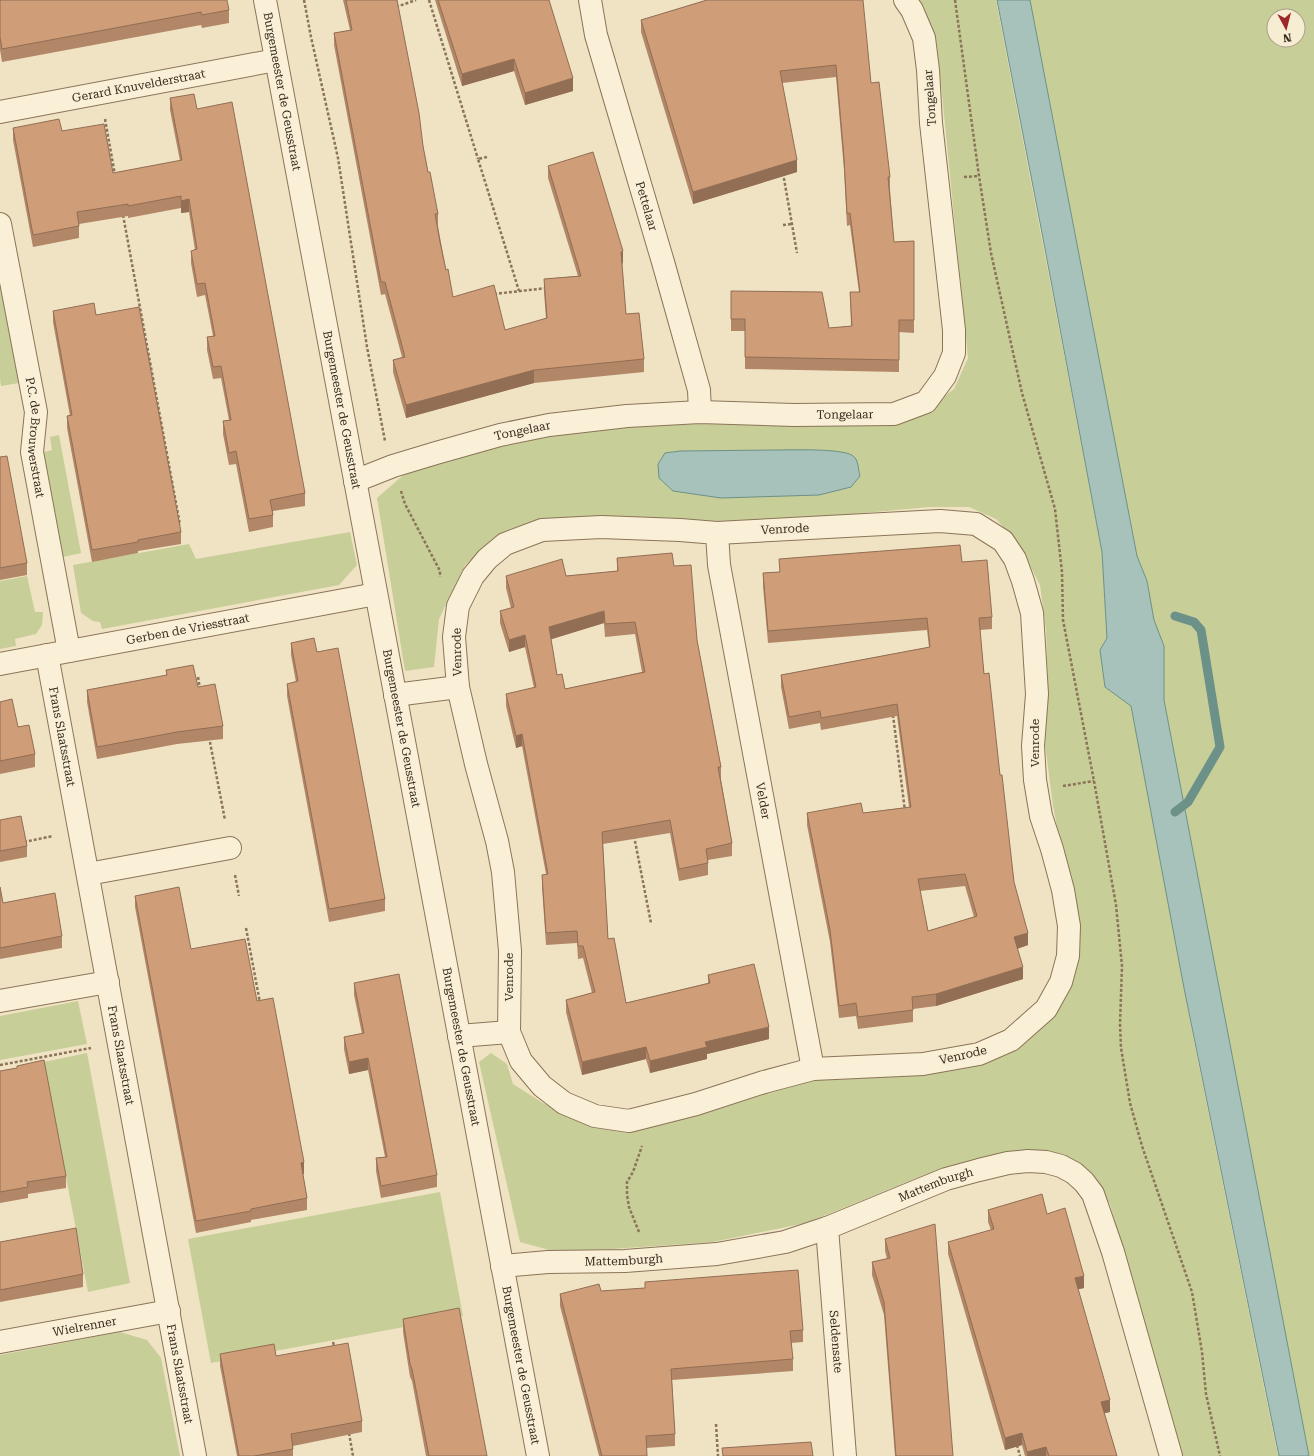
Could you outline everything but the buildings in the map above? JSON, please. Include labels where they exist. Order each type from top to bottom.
[{"type":"street","name":"Burgemeester de Geusstraat","points":[[265,0],[538,1456]]},
{"type":"street","name":"Pettelaar","points":[[590,0],[596,35],[699,390],[700,412]]},
{"type":"street","name":"Tongelaar","points":[[355,482],[393,466],[500,435],[549,425],[627,416],[700,412],[794,415],[894,414],[926,402],[946,376],[954,353],[954,330],[932,130],[928,70],[924,38],[912,10],[905,0]]},
{"type":"street","name":"Gerard Knuvelderstraat","points":[[0,112],[276,60]]},
{"type":"street","name":"P.C. de Brouwerstraat","points":[[0,224],[36,412],[32,452],[69,651]]},
{"type":"street","name":"Venrode","points":[[940,521],[976,524],[1003,541],[1015,559],[1024,581],[1032,613],[1037,694],[1033,746],[1035,780],[1041,816],[1063,890],[1069,926],[1068,956],[1061,982],[1046,1009],[1011,1040],[979,1054],[924,1064],[813,1069],[764,1082],[696,1104],[629,1121],[596,1116],[564,1103],[542,1086],[520,1061],[509,1032],[510,951],[503,872],[497,841],[476,764],[458,687],[454,637],[458,606],[473,576],[487,559],[505,544],[542,530],[602,527],[717,533],[909,522],[940,521]]},
{"type":"street","name":"Velder","points":[[717,533],[719,565],[813,1069]]},
{"type":"street","name":"Gerben de Vriesstraat","points":[[0,664],[376,594]]},
{"type":"street","name":"Frans Slaatsstraat","points":[[47,655],[195,1456]]},
{"type":"street","name":"Venrode","points":[[395,695],[458,687]]},
{"type":"street","points":[[88,874],[230,848]]},
{"type":"street","points":[[0,1001],[108,982]]},
{"type":"street","points":[[459,1036],[509,1032]]},
{"type":"street","name":"Mattemburgh","points":[[502,1266],[548,1262],[643,1260],[717,1254],[785,1242],[827,1228],[946,1180],[1008,1163],[1028,1161],[1046,1162],[1061,1166],[1074,1173],[1084,1182],[1093,1194],[1096,1201],[1113,1252],[1171,1456]]},
{"type":"street","name":"Seldensate","points":[[827,1228],[845,1456]]},
{"type":"street","name":"Wielrenner","points":[[0,1342],[169,1311]]},
{"type":"path","points":[[304,0],[310,37],[338,158],[367,347],[387,449],[405,504],[440,571],[440,578]]},
{"type":"path","points":[[394,7],[416,0]]},
{"type":"path","points":[[429,0],[519,291]]},
{"type":"path","points":[[955,0],[991,253],[1022,393],[1055,509],[1062,572],[1063,620],[1116,904],[1122,966],[1120,1024],[1121,1048],[1130,1103],[1144,1153],[1192,1292],[1202,1352],[1206,1394],[1220,1456]]},
{"type":"path","points":[[100,93],[116,177]]},
{"type":"path","points":[[478,159],[487,157]]},
{"type":"path","points":[[782,170],[797,253]]},
{"type":"path","points":[[121,207],[180,525]]},
{"type":"path","points":[[783,225],[792,224]]},
{"type":"path","points":[[492,295],[550,288]]},
{"type":"path","points":[[198,677],[200,692]]},
{"type":"path","points":[[892,711],[905,818]]},
{"type":"path","points":[[208,731],[240,896]]},
{"type":"path","points":[[22,842],[80,831]]},
{"type":"path","points":[[634,832],[651,923]]},
{"type":"path","points":[[246,928],[261,1007]]},
{"type":"path","points":[[0,1065],[119,1043]]},
{"type":"path","points":[[641,1118],[644,1135],[643,1144],[633,1172],[627,1182],[627,1195],[628,1207],[641,1235],[643,1260]]},
{"type":"path","points":[[334,1342],[335,1350]]},
{"type":"path","points":[[716,1424],[718,1456]]},
{"type":"path","points":[[348,1426],[354,1456]]},
{"type":"path","points":[[1016,1441],[1020,1456]]},
{"type":"green space","points":[[919,0],[996,0],[1102,552],[1107,638],[1100,650],[1105,687],[1131,706],[1194,1041],[1278,1456],[1181,1456],[1110,1204],[1091,1176],[1064,1154],[1033,1150],[983,1158],[924,1175],[806,1223],[713,1242],[612,1249],[553,1251],[520,1242],[479,1062],[491,1053],[507,1064],[513,1084],[543,1103],[583,1122],[796,1081],[1006,1053],[1045,1024],[1067,993],[1062,853],[1053,806],[1045,744],[1048,690],[1046,630],[1040,585],[1018,543],[996,519],[969,507],[929,507],[788,520],[499,536],[465,565],[439,619],[434,667],[405,671],[377,498],[408,471],[542,435],[603,427],[699,424],[876,426],[915,418],[954,389],[968,358],[937,44],[923,5]]},
{"type":"green space","points":[[1030,0],[1314,0],[1314,1456],[1309,1456],[1297,1396],[1164,700],[1164,646],[1154,620],[1147,581],[1137,556]]},
{"type":"green space","points":[[0,285],[19,383],[1,386],[0,379]]},
{"type":"green space","points":[[59,435],[81,553],[63,557],[44,452],[52,450],[50,437]]},
{"type":"green space","points":[[350,532],[357,565],[339,585],[102,629],[100,622],[93,621],[81,613],[73,565],[189,544],[196,559]]},
{"type":"green space","points":[[27,576],[35,612],[43,612],[42,625],[36,634],[15,639],[16,646],[0,649],[0,581]]},
{"type":"green space","points":[[78,1001],[87,1044],[0,1060],[0,1016]]},
{"type":"green space","points":[[87,1053],[130,1283],[88,1292],[44,1062]]},
{"type":"green space","points":[[440,1192],[463,1316],[211,1363],[188,1239]]},
{"type":"green space","points":[[120,1332],[147,1340],[161,1358],[180,1456],[0,1456],[0,1355]]},
{"type":"water","points":[[997,0],[1030,0],[1137,556],[1147,581],[1154,620],[1164,646],[1164,700],[1309,1456],[1279,1456],[1184,988],[1131,706],[1105,687],[1100,650],[1107,638],[1102,552]]},
{"type":"water","points":[[816,450],[848,453],[855,458],[860,476],[851,487],[819,495],[721,498],[673,491],[659,478],[658,464],[665,453],[680,451]]},
{"type":"waterway","points":[[1175,616],[1194,622],[1201,630],[1220,747],[1188,802],[1175,812]]}]
